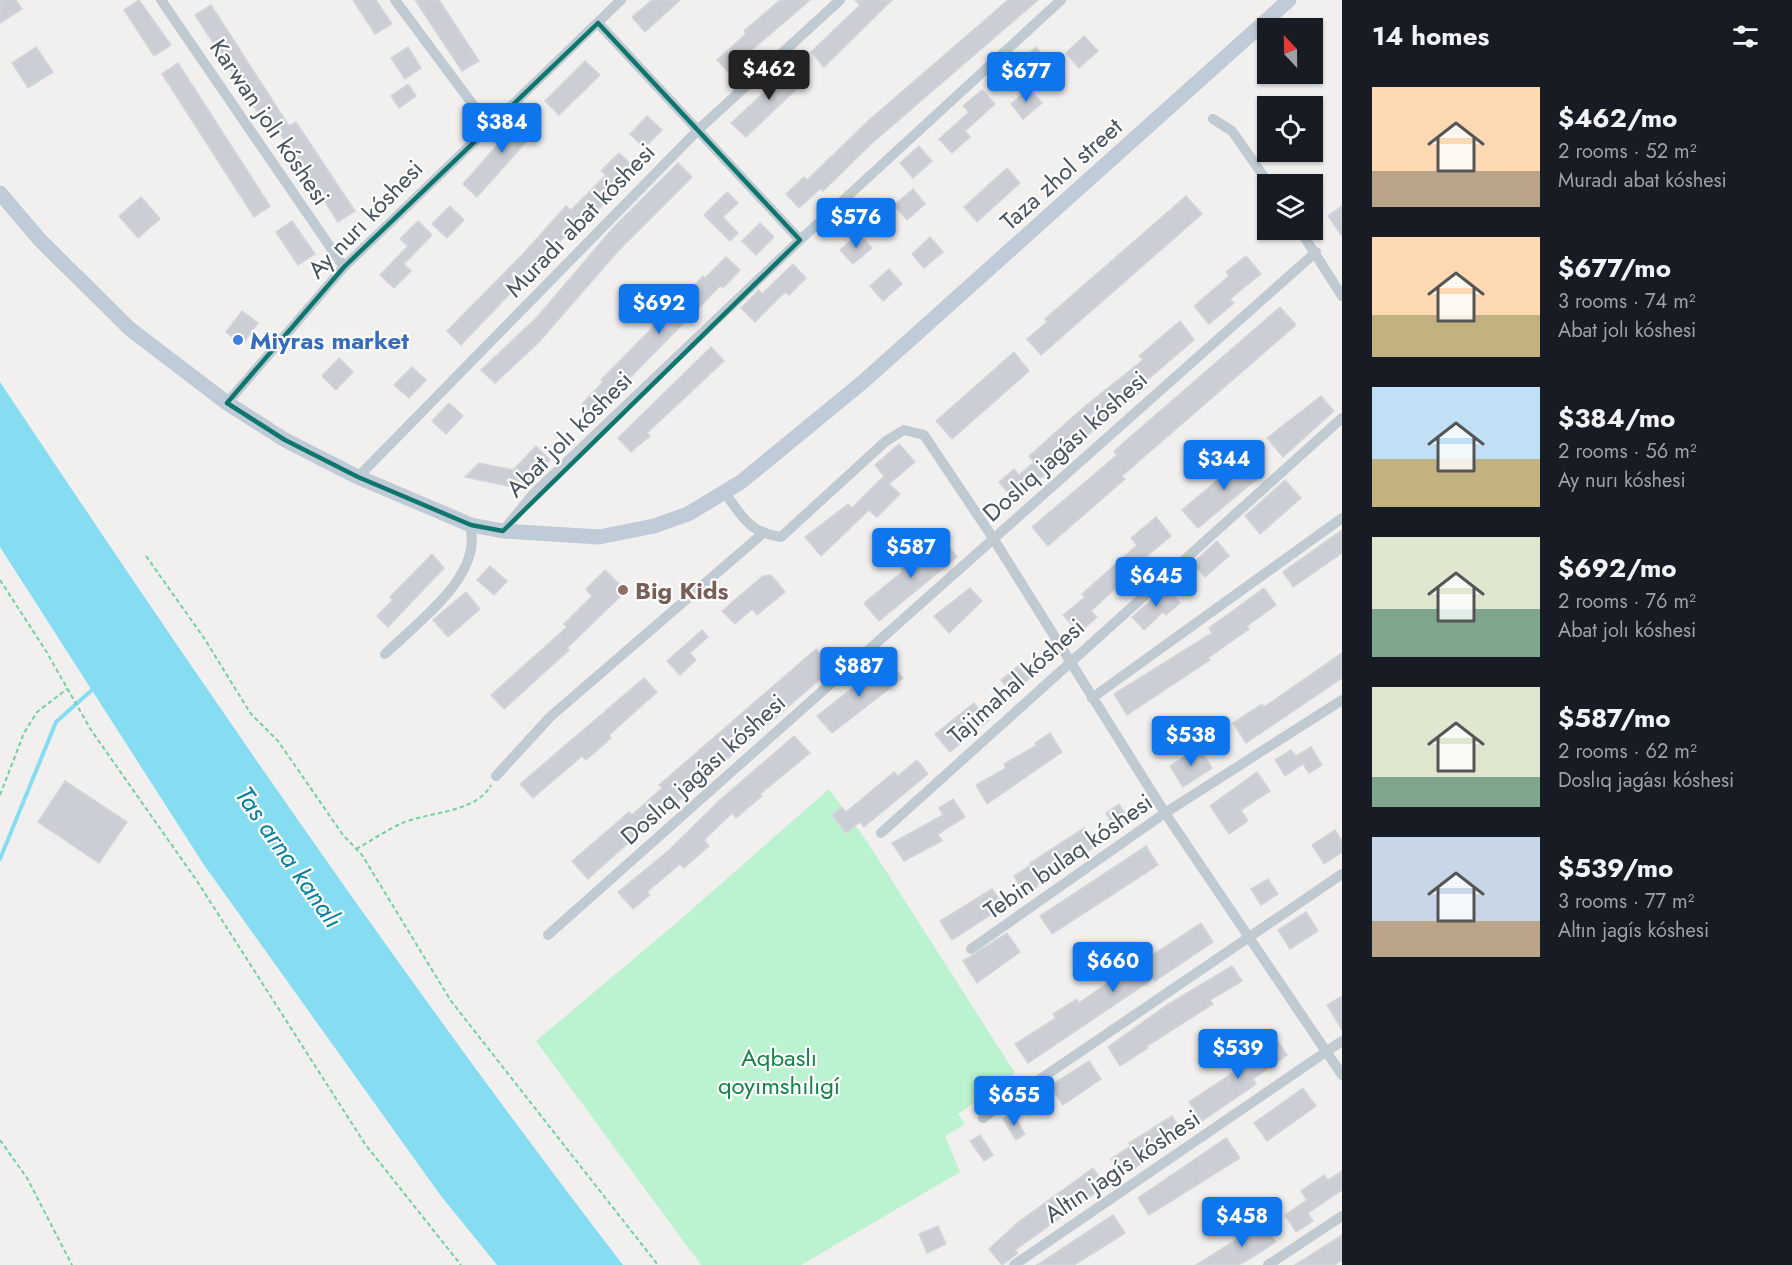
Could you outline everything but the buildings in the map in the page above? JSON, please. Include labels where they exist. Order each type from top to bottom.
[{"type":"main road","name":"Taza zhol street","points":[[0,193],[40,240],[130,329],[227,403],[285,440],[358,477],[471,525],[503,531],[599,537],[654,526],[688,514],[741,482],[864,381],[1289,0]]},
{"type":"street","name":"Karwan jolı kóshesi","points":[[161,0],[344,267]]},
{"type":"street","points":[[395,0],[488,125]]},
{"type":"street","name":"Muradı abat kóshesi","points":[[358,477],[699,129],[840,0]]},
{"type":"street","name":"Abat jolı kóshesi","points":[[503,531],[534,493],[800,240],[1061,0]]},
{"type":"street","name":"Ay nurı kóshesi","points":[[227,403],[344,267],[488,125],[598,23],[617,2]]},
{"type":"street","points":[[598,23],[800,240]]},
{"type":"street","points":[[1213,119],[1232,131],[1262,174]]},
{"type":"street","points":[[1307,240],[1342,296]]},
{"type":"street","name":"Doslıq jaǵası kóshesi","points":[[548,935],[1316,252]]},
{"type":"street","name":"Tajimahal kóshesi","points":[[881,832],[1342,418]]},
{"type":"street","points":[[724,492],[750,525],[762,534],[781,537],[886,441],[904,430],[924,435],[993,538],[1068,662],[1165,813],[1342,1075]]},
{"type":"street","points":[[1092,698],[1342,518]]},
{"type":"street","points":[[385,654],[452,588],[466,565],[472,548],[471,525]]},
{"type":"street","points":[[496,776],[550,717],[762,534]]},
{"type":"street","name":"Tebin bulaq kóshesi","points":[[971,949],[1165,813],[1342,700]]},
{"type":"street","points":[[983,1118],[1342,874]]},
{"type":"street","name":"Altın jaǵıs kóshesi","points":[[1014,1265],[1342,1041]]},
{"type":"street","points":[[1268,1265],[1342,1216]]},
{"type":"path","points":[[146,556],[204,638],[251,714],[278,741],[343,835],[356,849],[451,1001],[658,1265]]},
{"type":"path","points":[[0,580],[92,730],[197,880],[365,1144],[461,1265]]},
{"type":"path","points":[[0,795],[28,726],[37,712],[67,688]]},
{"type":"path","points":[[356,849],[400,824],[425,814],[471,804],[488,792],[496,776]]},
{"type":"path","points":[[0,1140],[27,1178],[72,1265]]},
{"type":"highlighted area","points":[[598,23],[800,240],[503,531],[471,525],[358,477],[285,440],[227,403],[344,267]]},
{"type":"green space","name":"Aqbaslı qoyımshılıǵı","points":[[829,789],[868,843],[1015,1073],[958,1114],[965,1124],[945,1136],[960,1172],[801,1265],[701,1265],[536,1041],[681,919]]},
{"type":"water","name":"Tas arna kanalı","points":[[0,382],[304,829],[461,1049],[623,1265],[497,1265],[441,1196],[204,865],[0,547]]},
{"type":"waterway","points":[[0,859],[56,722],[93,689]]},
{"type":"place","name":"Miyras market","points":[[238,340]]},
{"type":"place","name":"Big Kids","points":[[623,590]]}]
